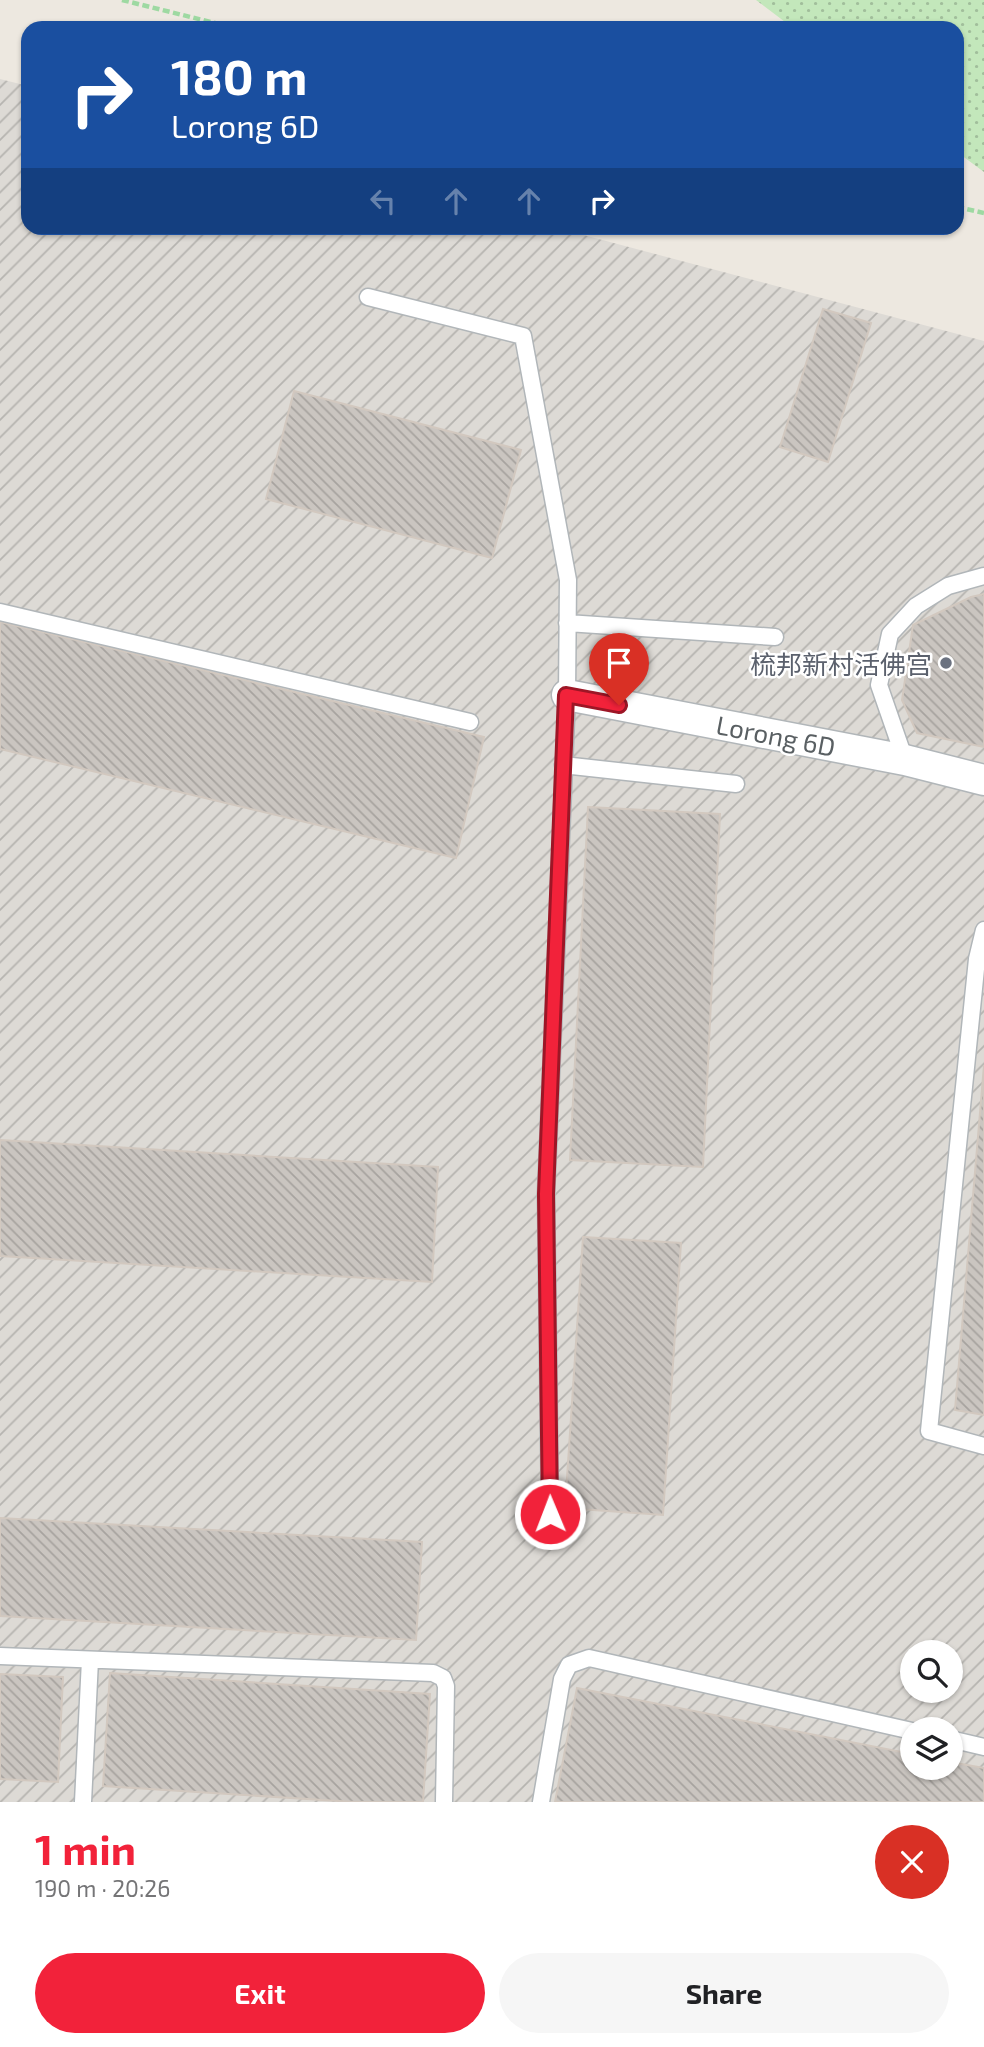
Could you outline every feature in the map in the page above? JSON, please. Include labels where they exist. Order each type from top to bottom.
[{"type":"street","name":"Lorong 6D","points":[[566,695],[905,760],[984,780]]},
{"type":"lane","points":[[368,297],[523,336],[568,580],[566,695],[546,1194],[550,1514]]},
{"type":"lane","points":[[905,760],[879,685],[890,634],[916,606],[948,586],[984,576]]},
{"type":"lane","points":[[0,612],[470,722]]},
{"type":"lane","points":[[567,623],[775,637]]},
{"type":"lane","points":[[563,765],[736,784]]},
{"type":"lane","points":[[984,930],[977,958],[929,1431],[984,1446]]},
{"type":"lane","points":[[0,1656],[433,1673],[443,1678],[446,1686],[444,1802]]},
{"type":"lane","points":[[541,1802],[562,1679],[569,1665],[589,1658],[900,1728]]},
{"type":"lane","points":[[83,1802],[90,1660]]},
{"type":"lane","points":[[963,1743],[984,1747]]},
{"type":"path","points":[[122,0],[207,21]]},
{"type":"path","points":[[964,209],[984,213]]},
{"type":"shaded area","points":[[0,79],[21,84],[21,235],[583,235],[984,341],[984,1802],[0,1802]]},
{"type":"green space","points":[[756,0],[984,0],[984,172],[964,157],[964,21],[784,21]]},
{"type":"building","points":[[823,309],[871,323],[828,462],[780,447]]},
{"type":"building","points":[[294,391],[521,450],[492,558],[266,499]]},
{"type":"building","name":"梳邦新村活佛宫","points":[[984,594],[984,747],[917,733],[902,700],[913,625],[971,597]]},
{"type":"building","points":[[0,622],[484,737],[456,858],[0,749]]},
{"type":"building","points":[[588,807],[720,814],[703,1167],[570,1160]]},
{"type":"building","points":[[984,1065],[984,1415],[955,1410]]},
{"type":"building","points":[[0,1140],[438,1167],[432,1282],[0,1256]]},
{"type":"building","points":[[583,1237],[681,1243],[663,1515],[565,1508]]},
{"type":"building","points":[[0,1518],[422,1542],[416,1640],[0,1616]]},
{"type":"building","points":[[110,1673],[430,1694],[423,1802],[354,1802],[103,1786]]},
{"type":"building","points":[[0,1674],[63,1677],[58,1782],[0,1779]]},
{"type":"building","points":[[577,1688],[900,1752],[900,1780],[963,1780],[963,1764],[984,1768],[984,1802],[555,1802]]},
{"type":"place","name":"梳邦新村活佛宫","points":[[946,663]]},
{"type":"route","points":[[550,1514],[546,1194],[566,695],[619,705]]}]
